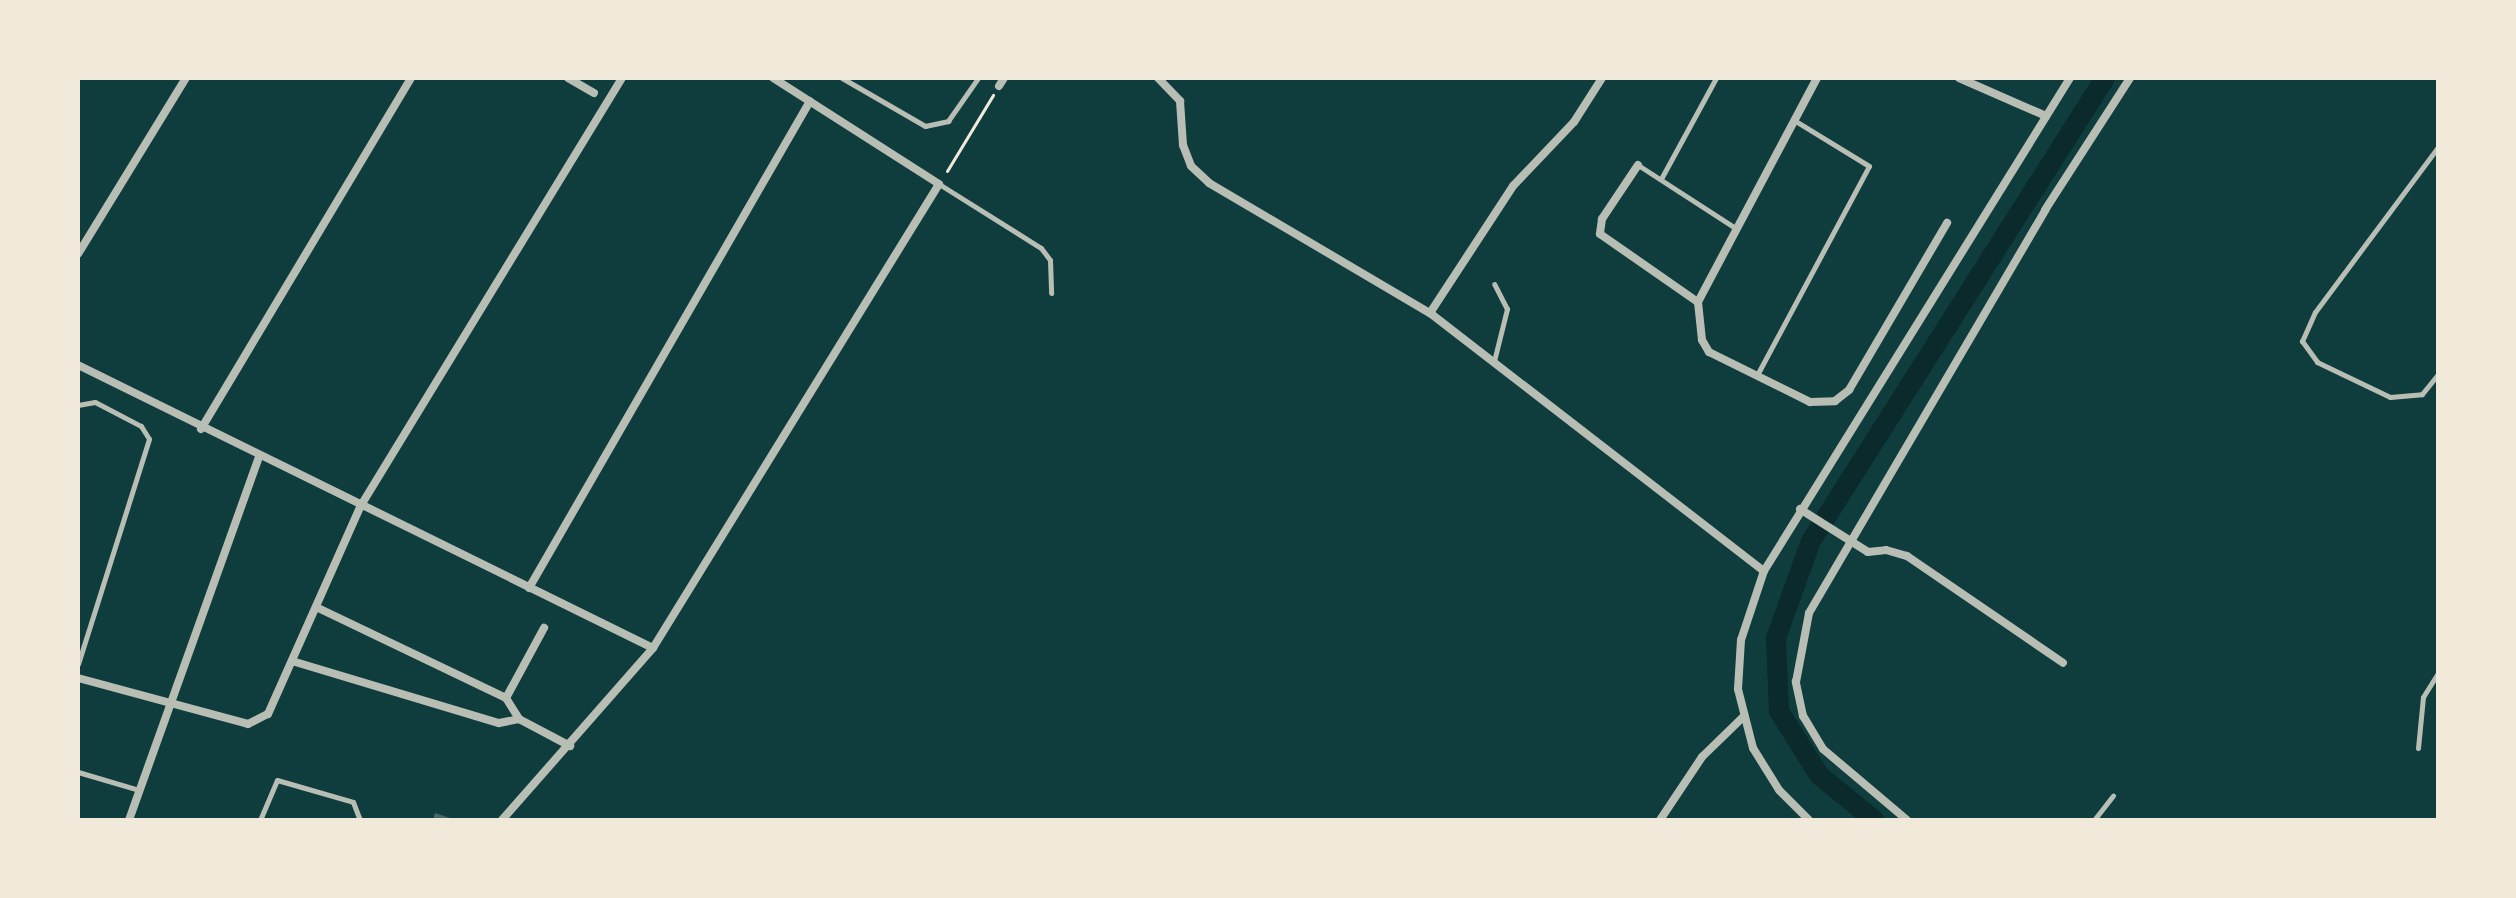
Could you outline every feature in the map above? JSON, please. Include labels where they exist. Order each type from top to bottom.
[{"type":"street","points":[[78,254],[186,78]]},
{"type":"street","points":[[201,429],[411,78]]},
{"type":"street","points":[[568,78],[594,93]]},
{"type":"street","points":[[78,678],[167,706],[248,724],[260,721],[292,661],[360,507],[622,78]]},
{"type":"street","points":[[502,820],[653,648],[939,184],[773,78]]},
{"type":"street","points":[[1158,78],[1180,101],[1183,145],[1191,166],[1209,183],[1430,313],[1764,571]]},
{"type":"street","points":[[1430,313],[1513,186],[1574,122],[1602,78]]},
{"type":"street","points":[[1817,78],[1797,122],[1698,302],[1702,340],[1709,352],[1810,402],[1842,397],[1947,223]]},
{"type":"street","points":[[1959,78],[2046,116]]},
{"type":"street","points":[[1907,820],[1823,749],[1803,716],[1796,682],[1799,647],[1809,613],[1845,539],[2130,78]]},
{"type":"street","points":[[1809,820],[1779,790],[1753,748],[1738,689],[1741,640],[1764,571],[1804,512],[2066,79]]},
{"type":"street","points":[[529,588],[810,101]]},
{"type":"street","points":[[1638,165],[1602,219],[1600,234],[1698,302]]},
{"type":"street","points":[[78,365],[201,429],[653,648]]},
{"type":"street","points":[[129,820],[167,706],[259,456]]},
{"type":"street","points":[[1804,512],[1868,552],[1907,556],[2063,663]]},
{"type":"street","points":[[316,607],[506,698],[519,719],[570,746]]},
{"type":"street","points":[[506,698],[544,628]]},
{"type":"street","points":[[292,661],[499,723],[519,719]]},
{"type":"street","points":[[1660,820],[1702,757],[1744,716]]},
{"type":"lane","points":[[842,78],[925,126],[948,121],[978,78]]},
{"type":"lane","points":[[1662,177],[1716,78]]},
{"type":"lane","points":[[1757,376],[1869,166],[1797,122]]},
{"type":"lane","points":[[2438,147],[2315,312],[2302,341],[2317,362],[2390,397],[2422,394],[2438,374]]},
{"type":"lane","points":[[1638,165],[1662,177],[1738,229]]},
{"type":"lane","points":[[939,184],[1041,248],[1050,260],[1051,293]]},
{"type":"lane","points":[[1494,284],[1507,309],[1494,361]]},
{"type":"lane","points":[[78,405],[95,402],[141,426],[149,439],[78,664]]},
{"type":"lane","points":[[2418,748],[2423,697],[2438,673]]},
{"type":"lane","points":[[78,772],[139,790]]},
{"type":"lane","points":[[260,820],[277,780],[353,802],[360,820]]},
{"type":"lane","points":[[2094,820],[2113,796]]},
{"type":"path","points":[[939,184],[1002,82]]},
{"type":"building","points":[[435,813],[453,819],[453,820],[433,820]]},
{"type":"waterway","points":[[1874,820],[1819,775],[1779,711],[1776,638],[1811,541],[2105,78]]}]
